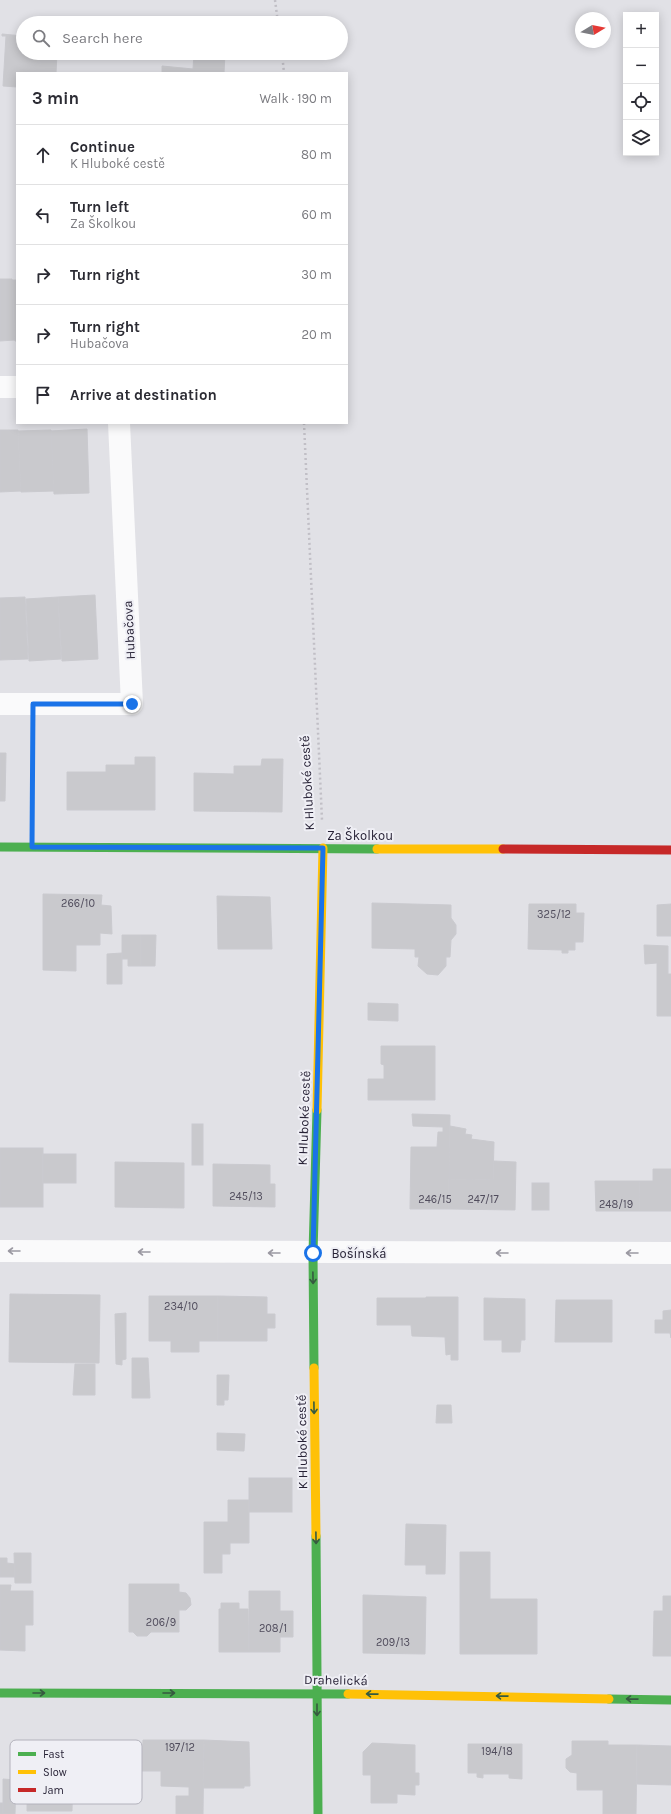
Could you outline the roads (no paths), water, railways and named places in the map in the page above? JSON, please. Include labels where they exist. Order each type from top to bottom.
[{"type":"street","points":[[0,387],[16,387]]},
{"type":"street","name":"Hubačova","points":[[0,704],[132,704],[119,424]]},
{"type":"street","name":"Za Školkou","points":[[0,847],[671,850]]},
{"type":"street","name":"K Hluboké cestě","points":[[318,1814],[313,1253],[323,848]]},
{"type":"street","name":"Bošínská","points":[[0,1251],[671,1253]]},
{"type":"street","name":"Drahelická","points":[[0,1693],[317,1693],[671,1700]]}]
